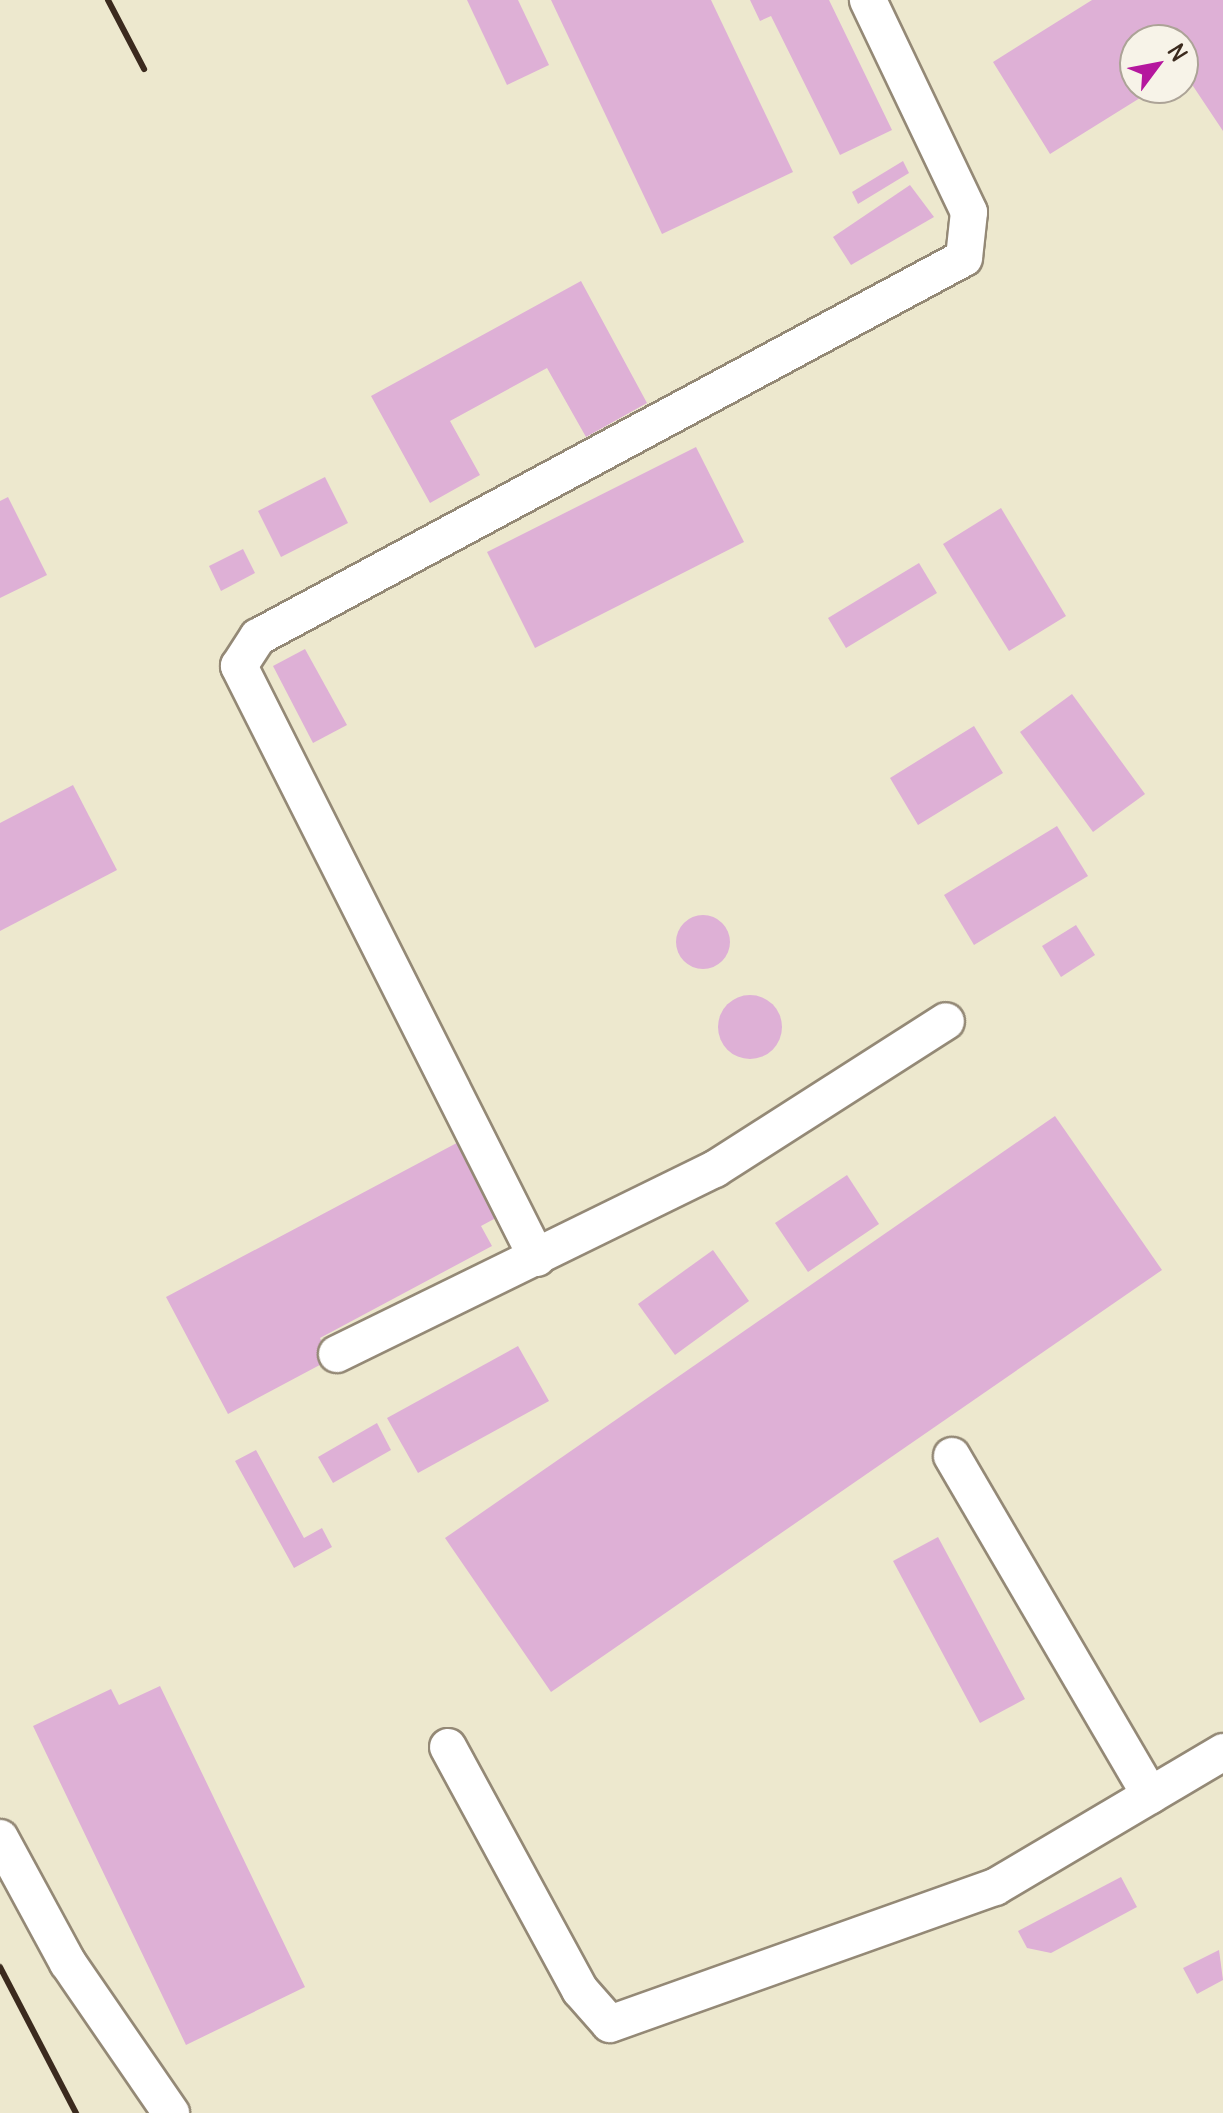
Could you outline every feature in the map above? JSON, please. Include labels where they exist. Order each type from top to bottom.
[{"type":"lane","points":[[537,1258],[239,666],[258,637],[964,258],[969,212],[868,0]]},
{"type":"lane","points":[[337,1354],[715,1169],[946,1021]]},
{"type":"lane","points":[[952,1456],[1150,1795]]},
{"type":"lane","points":[[448,1747],[580,1990],[610,2024],[995,1887],[1223,1752]]},
{"type":"lane","points":[[0,1838],[68,1963],[171,2113]]},
{"type":"building","points":[[467,0],[518,0],[549,65],[507,85]]},
{"type":"building","points":[[551,0],[711,0],[793,172],[662,234]]},
{"type":"building","points":[[750,0],[829,0],[892,130],[840,155],[771,16],[760,21]]},
{"type":"building","points":[[1092,0],[1223,0],[1223,131],[1199,95],[1199,24],[1119,24],[1119,104],[1130,104],[1050,154],[993,62]]},
{"type":"building","points":[[903,161],[909,173],[858,204],[852,192]]},
{"type":"building","points":[[910,185],[934,217],[851,265],[833,237]]},
{"type":"building","points":[[581,281],[647,403],[586,437],[547,368],[450,421],[480,475],[430,503],[371,396]]},
{"type":"building","points":[[696,447],[744,542],[535,648],[487,552]]},
{"type":"building","points":[[325,477],[348,523],[281,557],[258,511]]},
{"type":"building","points":[[8,497],[47,575],[0,598],[0,501]]},
{"type":"building","points":[[1001,508],[1066,616],[1009,651],[943,544]]},
{"type":"building","points":[[243,549],[255,573],[221,591],[209,566]]},
{"type":"building","points":[[919,563],[937,593],[846,648],[828,618]]},
{"type":"building","points":[[305,649],[347,725],[313,743],[273,666]]},
{"type":"building","points":[[1072,694],[1145,794],[1093,832],[1020,732]]},
{"type":"building","points":[[974,726],[1003,773],[918,825],[890,778]]},
{"type":"building","points":[[73,785],[117,870],[0,931],[0,823]]},
{"type":"building","points":[[1057,826],[1088,876],[974,945],[944,895]]},
{"type":"building","points":[[703,915],[722,923],[730,942],[722,961],[703,969],[684,961],[676,942],[684,923]]},
{"type":"building","points":[[1076,925],[1095,955],[1061,977],[1042,946]]},
{"type":"building","points":[[744,995],[756,995],[773,1004],[780,1015],[780,1039],[773,1050],[756,1059],[744,1059],[732,1054],[723,1045],[718,1033],[718,1021],[723,1009],[732,1000]]},
{"type":"building","points":[[1055,1116],[1162,1270],[551,1692],[445,1538]]},
{"type":"building","points":[[468,1137],[507,1212],[481,1226],[492,1246],[320,1338],[331,1359],[228,1414],[166,1297]]},
{"type":"building","points":[[847,1175],[879,1224],[808,1272],[775,1223]]},
{"type":"building","points":[[713,1250],[749,1301],[675,1355],[638,1304]]},
{"type":"building","points":[[518,1346],[549,1401],[418,1473],[387,1418]]},
{"type":"building","points":[[377,1423],[391,1450],[333,1483],[318,1457]]},
{"type":"building","points":[[256,1450],[304,1538],[322,1528],[332,1547],[294,1568],[235,1461]]},
{"type":"building","points":[[938,1537],[1025,1699],[980,1723],[893,1561]]},
{"type":"building","points":[[160,1686],[305,1987],[186,2045],[33,1726],[111,1689],[119,1705]]},
{"type":"building","points":[[1121,1877],[1137,1907],[1051,1953],[1027,1948],[1018,1931]]},
{"type":"building","points":[[1219,1950],[1223,1980],[1197,1994],[1183,1968]]},
{"type":"railway","points":[[108,0],[144,69]]},
{"type":"railway","points":[[0,1967],[76,2113]]}]
